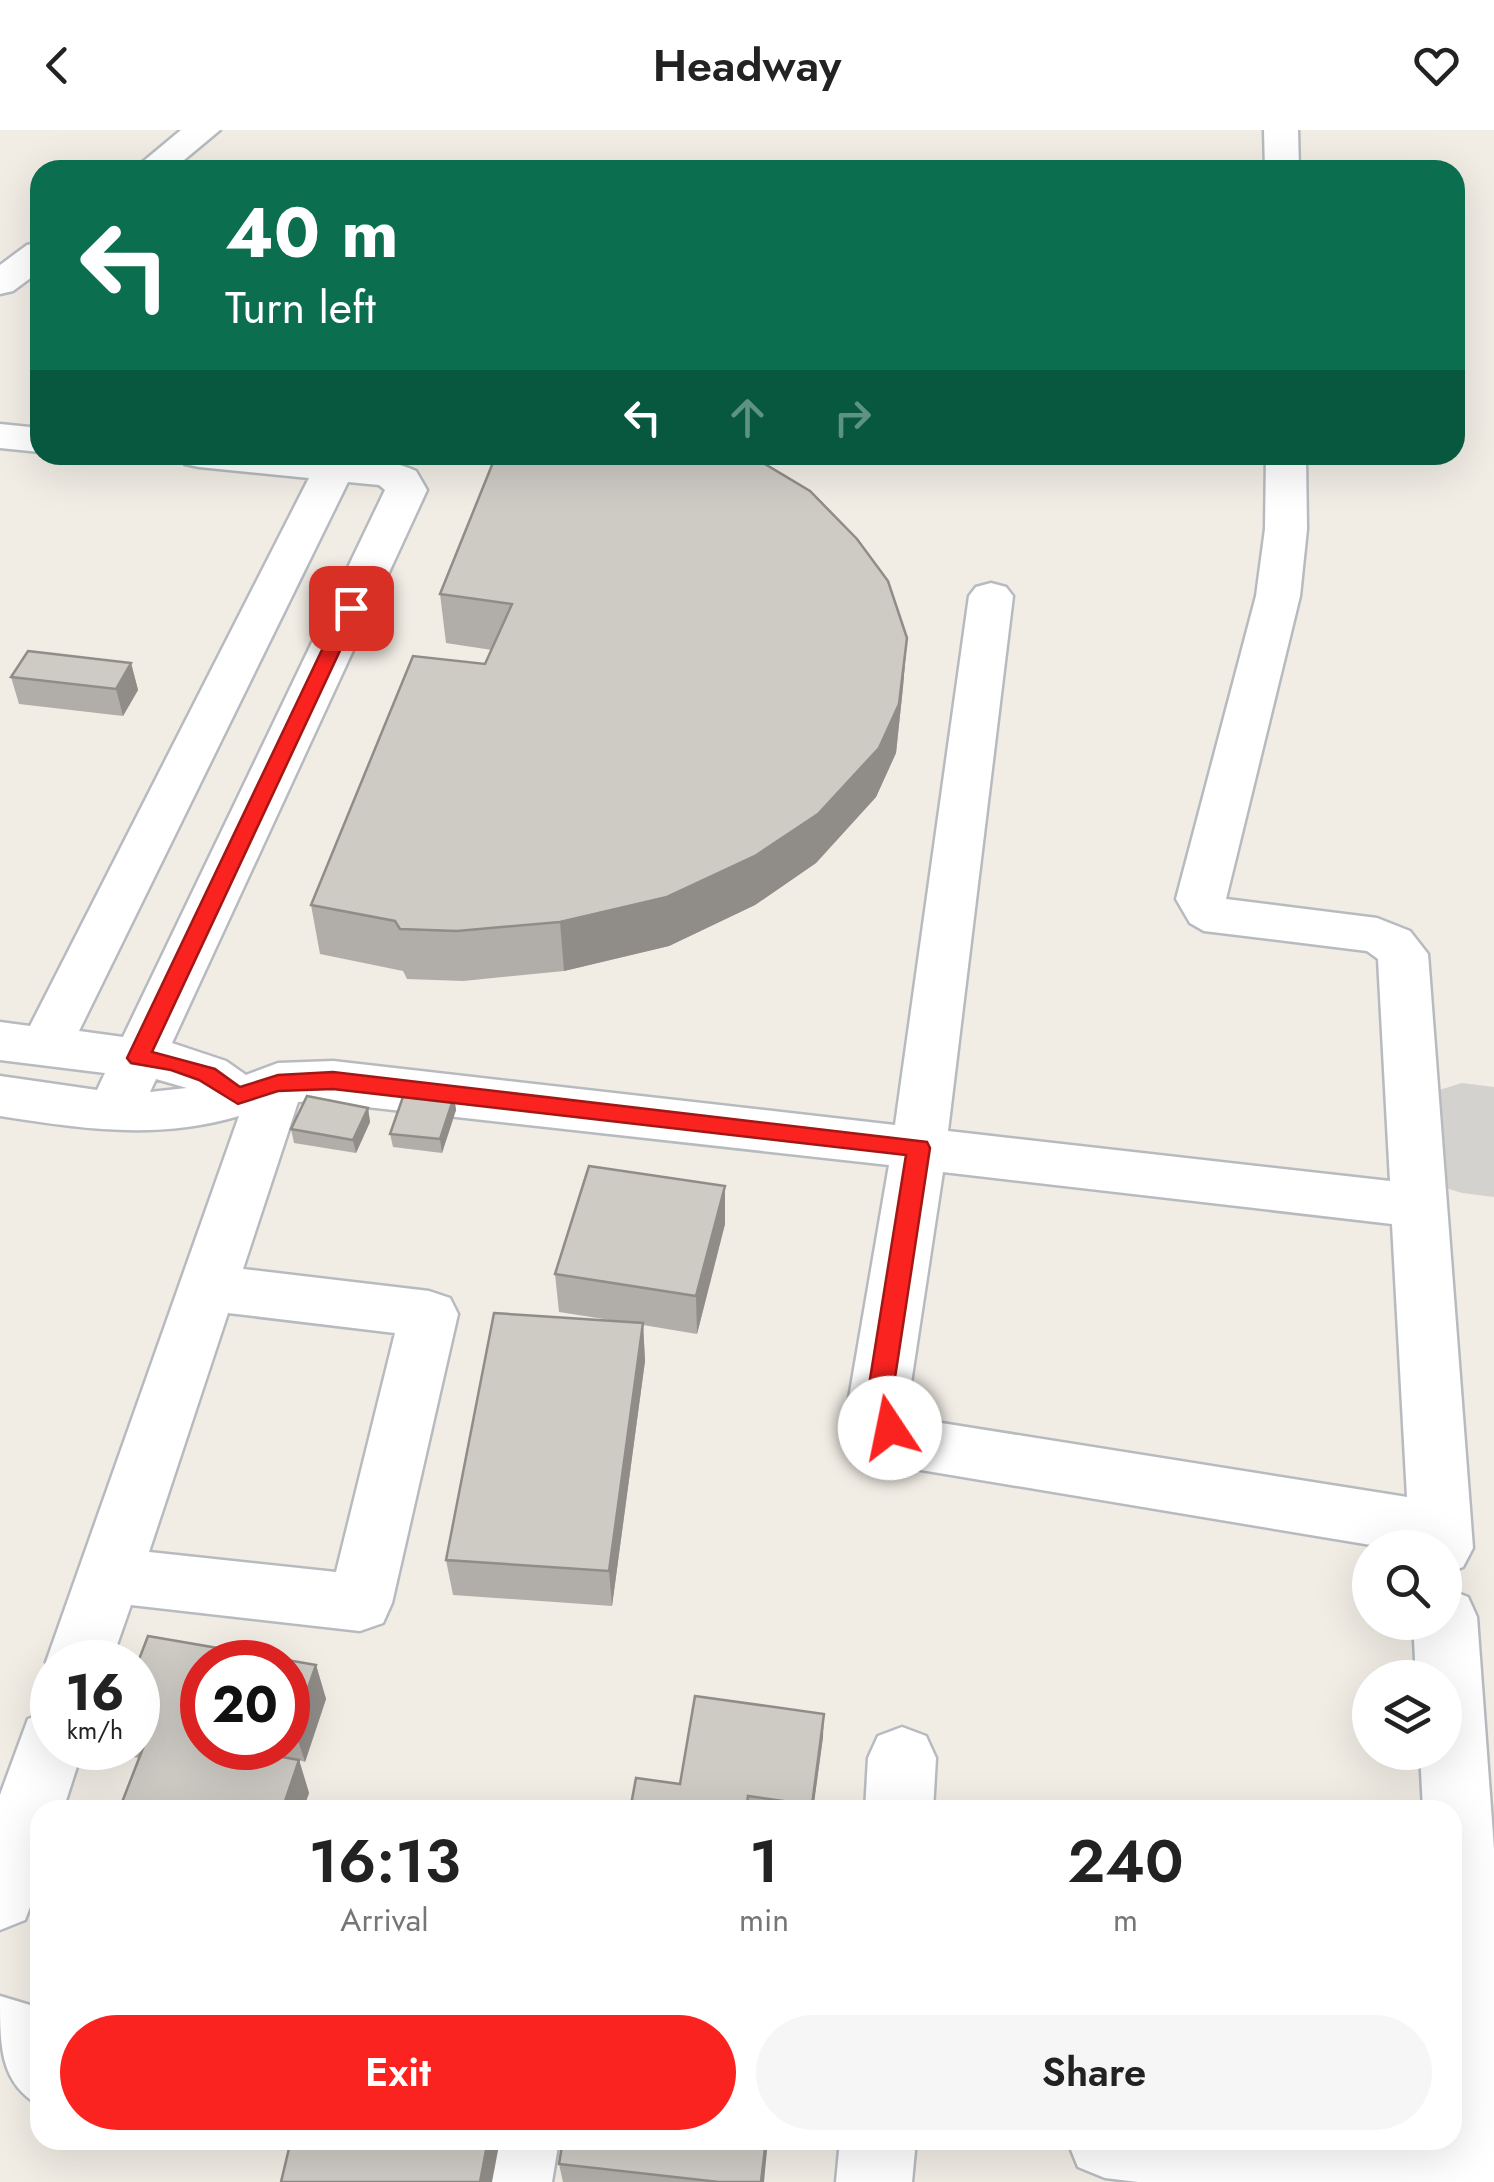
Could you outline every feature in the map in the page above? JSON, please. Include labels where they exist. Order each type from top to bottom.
[{"type":"street","points":[[163,160],[203,130]]},
{"type":"street","points":[[1281,130],[1282,160]]},
{"type":"street","points":[[0,283],[30,260]]},
{"type":"street","points":[[0,436],[30,439]]},
{"type":"street","points":[[112,1113],[406,490],[402,480],[388,474],[304,465]]},
{"type":"street","points":[[1286,465],[1286,528],[1278,596],[1201,899],[1208,910],[1222,918],[1377,935],[1392,942],[1402,954],[1440,1530]]},
{"type":"street","points":[[258,1090],[172,1062],[22,1044],[336,468]]},
{"type":"street","points":[[991,596],[918,1148],[878,1404],[890,1428],[915,1444],[1395,1530]]},
{"type":"street","points":[[0,1096],[112,1113],[193,1108],[258,1090],[333,1080],[1420,1206]]},
{"type":"street","points":[[87,1640],[206,1288],[258,1090]]},
{"type":"street","points":[[109,1575],[360,1603],[429,1314],[206,1288]]},
{"type":"street","points":[[1446,1640],[1456,1800]]},
{"type":"street","points":[[32,1800],[43,1770]]},
{"type":"street","points":[[0,1896],[30,1807]]},
{"type":"street","points":[[1462,1891],[1480,2182]]},
{"type":"street","points":[[0,2032],[16,2034],[30,2054]]},
{"type":"street","points":[[514,2182],[519,2150]]},
{"type":"street","points":[[874,2182],[877,2150]]},
{"type":"street","points":[[1182,2150],[1427,2182]]},
{"type":"building","points":[[492,465],[767,465],[810,491],[857,539],[888,581],[907,638],[899,704],[879,748],[818,814],[755,856],[667,897],[560,922],[457,931],[400,929],[395,921],[311,905],[413,656],[485,664],[512,604],[440,594]]},
{"type":"building","points":[[28,651],[131,663],[116,689],[11,677]]},
{"type":"building","points":[[405,1091],[454,1097],[440,1139],[390,1134]]},
{"type":"building","points":[[307,1096],[368,1108],[353,1140],[291,1129]]},
{"type":"building","points":[[589,1166],[725,1186],[696,1296],[555,1274]]},
{"type":"building","points":[[494,1313],[643,1323],[609,1571],[446,1560]]},
{"type":"building","points":[[148,1636],[180,1642],[180,1770],[296,1770],[285,1800],[123,1800],[134,1770],[160,1770],[160,1640],[146,1640]]},
{"type":"building","points":[[695,1696],[824,1714],[813,1800],[748,1796],[747,1800],[632,1800],[636,1778],[680,1784]]},
{"type":"building","points":[[289,2150],[486,2150],[480,2182],[281,2182]]},
{"type":"building","points":[[561,2150],[765,2150],[761,2182],[719,2182],[559,2164]]},
{"type":"taxiway","points":[[1462,1138],[1494,1142]]},
{"type":"route","points":[[351,608],[138,1058],[172,1062],[207,1074],[238,1096],[278,1083],[333,1080],[918,1148],[878,1404],[890,1428]]}]
